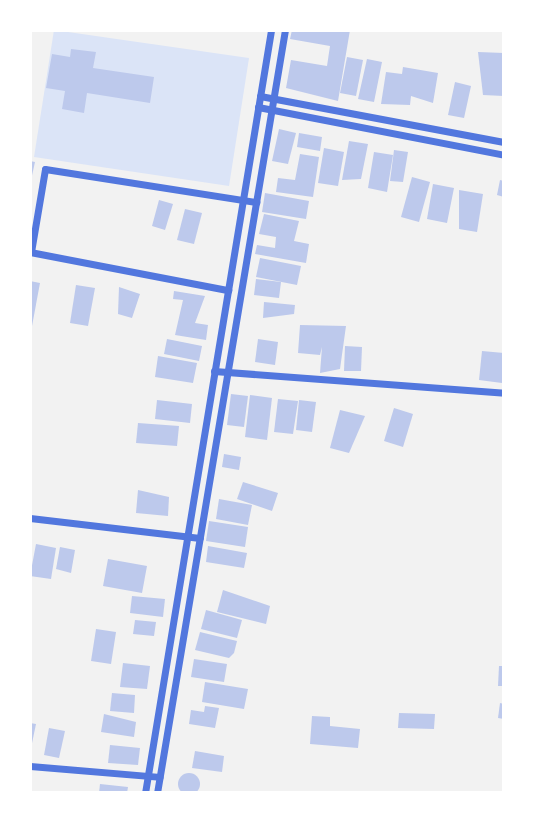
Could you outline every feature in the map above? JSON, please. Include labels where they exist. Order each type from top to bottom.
[{"type":"street","points":[[145,793],[271,30]]},
{"type":"street","points":[[157,793],[285,30]]},
{"type":"street","points":[[260,96],[504,142]]},
{"type":"street","points":[[258,107],[504,155]]},
{"type":"street","points":[[228,290],[30,252],[45,169],[256,202]]},
{"type":"street","points":[[214,371],[504,393]]},
{"type":"street","points":[[30,518],[200,538]]},
{"type":"street","points":[[30,766],[160,777]]},
{"type":"shaded area","points":[[54,30],[249,58],[229,186],[34,157]]},
{"type":"building","points":[[292,30],[350,30],[338,101],[286,88],[291,60],[327,66],[330,46],[290,39]]},
{"type":"building","points":[[71,49],[96,52],[93,68],[154,77],[150,103],[87,93],[84,113],[62,109],[65,91],[46,88],[52,54],[70,57]]},
{"type":"building","points":[[478,52],[504,53],[504,96],[483,95]]},
{"type":"building","points":[[347,57],[363,60],[356,96],[340,93]]},
{"type":"building","points":[[367,59],[382,62],[374,102],[358,99]]},
{"type":"building","points":[[403,67],[438,73],[433,103],[411,96],[410,105],[381,104],[386,72],[402,74]]},
{"type":"building","points":[[455,82],[471,86],[464,118],[448,115]]},
{"type":"building","points":[[279,129],[296,133],[288,164],[272,161]]},
{"type":"building","points":[[299,133],[322,137],[320,151],[297,147]]},
{"type":"building","points":[[349,141],[368,144],[361,179],[342,180]]},
{"type":"building","points":[[324,148],[344,152],[338,186],[318,183]]},
{"type":"building","points":[[394,150],[408,152],[403,182],[390,181]]},
{"type":"building","points":[[374,152],[393,155],[387,192],[368,188]]},
{"type":"building","points":[[300,154],[319,157],[313,197],[276,192],[278,178],[295,180]]},
{"type":"building","points":[[30,161],[35,162],[31,180],[30,180]]},
{"type":"building","points":[[412,177],[430,182],[419,222],[401,217]]},
{"type":"building","points":[[500,180],[504,181],[504,197],[497,195]]},
{"type":"building","points":[[433,184],[454,188],[447,223],[427,219]]},
{"type":"building","points":[[459,190],[483,194],[477,232],[459,229]]},
{"type":"building","points":[[265,193],[309,201],[306,219],[262,212]]},
{"type":"building","points":[[159,200],[173,204],[165,230],[152,226]]},
{"type":"building","points":[[185,209],[202,213],[194,244],[177,240]]},
{"type":"building","points":[[264,214],[299,221],[294,241],[309,244],[306,263],[255,254],[257,245],[275,248],[276,237],[259,234]]},
{"type":"building","points":[[260,258],[301,266],[297,285],[256,277]]},
{"type":"building","points":[[256,279],[281,282],[279,298],[254,295]]},
{"type":"building","points":[[30,281],[40,283],[32,326],[30,325]]},
{"type":"building","points":[[76,285],[95,288],[88,326],[70,323]]},
{"type":"building","points":[[119,287],[140,294],[132,318],[118,314]]},
{"type":"building","points":[[174,291],[205,296],[195,323],[208,325],[206,340],[175,335],[183,300],[173,299]]},
{"type":"building","points":[[264,302],[295,305],[294,314],[263,318]]},
{"type":"building","points":[[300,325],[346,326],[340,369],[320,373],[322,347],[320,355],[298,353]]},
{"type":"building","points":[[167,339],[202,346],[199,361],[164,354]]},
{"type":"building","points":[[258,339],[278,342],[275,365],[255,362]]},
{"type":"building","points":[[345,346],[362,347],[361,371],[344,371]]},
{"type":"building","points":[[482,351],[504,353],[502,383],[479,380]]},
{"type":"building","points":[[158,356],[197,363],[193,383],[155,377]]},
{"type":"building","points":[[231,394],[248,396],[244,427],[227,425]]},
{"type":"building","points":[[250,395],[272,398],[267,440],[245,437]]},
{"type":"building","points":[[278,399],[298,401],[293,434],[274,432]]},
{"type":"building","points":[[157,400],[192,404],[190,423],[155,419]]},
{"type":"building","points":[[299,400],[316,402],[312,432],[296,430]]},
{"type":"building","points":[[394,408],[413,414],[403,447],[384,441]]},
{"type":"building","points":[[340,410],[365,416],[349,453],[330,448]]},
{"type":"building","points":[[138,423],[179,426],[177,446],[136,443]]},
{"type":"building","points":[[224,454],[241,457],[239,470],[222,467]]},
{"type":"building","points":[[243,482],[278,493],[272,511],[237,499]]},
{"type":"building","points":[[138,490],[169,497],[168,516],[136,513]]},
{"type":"building","points":[[219,499],[252,505],[248,525],[216,519]]},
{"type":"building","points":[[209,521],[248,527],[245,547],[206,541]]},
{"type":"building","points":[[36,544],[56,548],[51,579],[30,576]]},
{"type":"building","points":[[208,546],[247,553],[244,568],[206,562]]},
{"type":"building","points":[[60,547],[75,550],[71,573],[56,569]]},
{"type":"building","points":[[108,559],[147,566],[142,593],[103,586]]},
{"type":"building","points":[[223,590],[270,606],[266,624],[217,612]]},
{"type":"building","points":[[132,596],[165,599],[163,617],[130,613]]},
{"type":"building","points":[[206,610],[242,620],[237,638],[201,629]]},
{"type":"building","points":[[135,620],[156,622],[154,636],[133,634]]},
{"type":"building","points":[[96,629],[116,632],[111,664],[91,661]]},
{"type":"building","points":[[200,632],[237,641],[234,653],[229,658],[195,650]]},
{"type":"building","points":[[194,659],[227,664],[224,682],[191,677]]},
{"type":"building","points":[[123,663],[150,666],[147,689],[120,687]]},
{"type":"building","points":[[499,666],[504,666],[504,686],[498,686]]},
{"type":"building","points":[[205,682],[248,689],[244,709],[202,702]]},
{"type":"building","points":[[112,693],[135,695],[134,713],[110,711]]},
{"type":"building","points":[[500,703],[504,704],[504,719],[498,718]]},
{"type":"building","points":[[205,706],[219,708],[215,728],[189,724],[191,710],[204,712]]},
{"type":"building","points":[[399,713],[435,714],[434,729],[398,728]]},
{"type":"building","points":[[104,714],[136,722],[134,737],[101,732]]},
{"type":"building","points":[[312,716],[330,717],[330,726],[360,729],[358,748],[310,744]]},
{"type":"building","points":[[30,723],[36,724],[31,748],[30,748]]},
{"type":"building","points":[[49,728],[65,731],[59,758],[44,755]]},
{"type":"building","points":[[110,745],[140,748],[138,765],[108,763]]},
{"type":"building","points":[[195,751],[224,756],[222,772],[192,768]]},
{"type":"building","points":[[189,773],[197,776],[200,784],[197,792],[189,795],[181,792],[178,784],[181,776]]},
{"type":"building","points":[[100,784],[128,787],[127,793],[99,793]]}]
